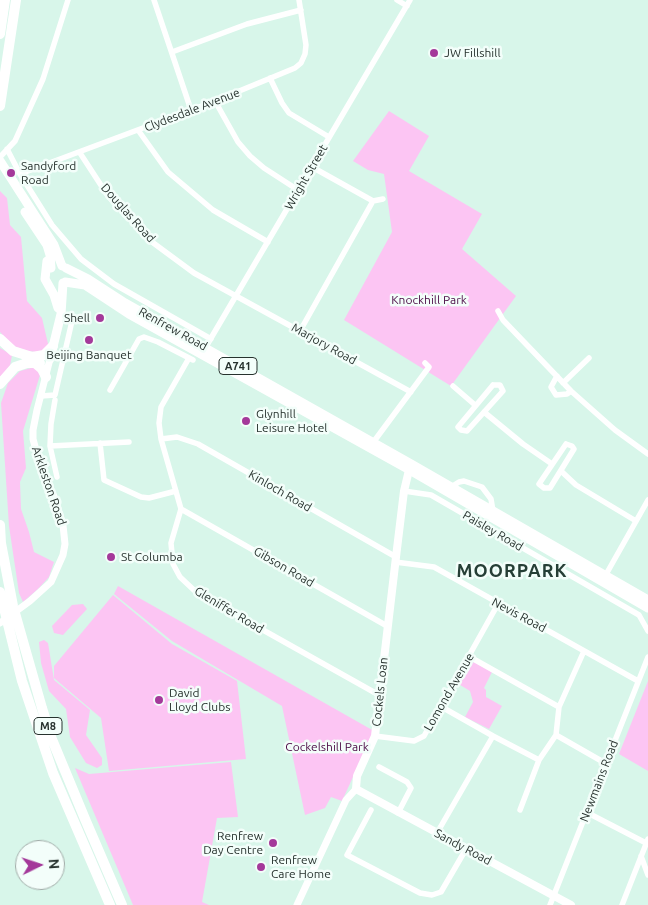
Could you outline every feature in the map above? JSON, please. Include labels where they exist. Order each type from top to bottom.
[{"type":"highway","points":[[0,34],[5,0]]},
{"type":"highway","points":[[0,106],[16,0]]},
{"type":"highway","points":[[0,339],[13,351],[32,357],[44,355],[53,346]]},
{"type":"highway","points":[[0,384],[15,367],[23,364],[44,362],[50,359]]},
{"type":"highway","points":[[35,363],[46,377]]},
{"type":"highway","points":[[0,525],[1,543]]},
{"type":"highway","name":"M8","points":[[1,543],[22,641],[46,722],[84,819],[122,905]]},
{"type":"highway","name":"M8","points":[[0,592],[22,681],[50,764],[110,905]]},
{"type":"main road","points":[[0,159],[3,171],[6,182],[47,245],[51,268],[48,276],[52,282],[58,284],[64,282],[68,275],[31,202],[3,171]]},
{"type":"main road","points":[[37,231],[46,253],[46,279],[58,308]]},
{"type":"main road","points":[[51,268],[56,265],[64,267]]},
{"type":"main road","name":"Renfrew Road","points":[[64,267],[88,279],[204,351],[409,467]]},
{"type":"main road","name":"Arkleston Road","points":[[52,282],[57,296],[58,324]]},
{"type":"main road","name":"Renfrew Road","points":[[64,282],[85,285],[129,314],[204,351]]},
{"type":"main road","name":"Arkleston Road","points":[[50,359],[61,314],[64,282]]},
{"type":"main road","name":"Cockels Loan","points":[[356,789],[357,776],[375,736],[378,695],[395,559],[409,467]]},
{"type":"main road","name":"Paisley Road","points":[[409,467],[451,487],[493,511],[648,608]]},
{"type":"main road","name":"Paisley Road","points":[[409,467],[603,579],[648,600]]},
{"type":"main road","name":"Sandy Road","points":[[356,789],[571,905]]},
{"type":"street","points":[[0,159],[15,141],[43,78],[68,0]]},
{"type":"street","points":[[154,0],[190,110]]},
{"type":"street","name":"Clydesdale Avenue","points":[[20,174],[215,101],[295,68],[301,63],[305,54],[306,44],[299,0]]},
{"type":"street","points":[[397,0],[408,3]]},
{"type":"street","name":"Wright Street","points":[[204,351],[408,3]]},
{"type":"street","points":[[172,52],[247,24],[300,10]]},
{"type":"street","points":[[270,78],[289,113],[329,137]]},
{"type":"street","points":[[215,101],[238,142],[250,156],[264,168],[298,190]]},
{"type":"street","points":[[138,130],[168,172],[213,210],[268,242]]},
{"type":"street","name":"Renfrew Road","points":[[7,149],[20,174],[31,202],[67,244],[97,272],[131,295],[211,339]]},
{"type":"street","name":"Douglas Road","points":[[80,152],[108,196],[152,242],[194,273],[237,296]]},
{"type":"street","points":[[312,167],[372,201],[383,199]]},
{"type":"street","points":[[300,331],[372,201]]},
{"type":"street","name":"Marjory Road","points":[[237,296],[411,392]]},
{"type":"street","points":[[498,311],[503,320],[571,391],[615,430],[648,454]]},
{"type":"street","points":[[41,396],[55,395],[72,321]]},
{"type":"street","points":[[110,390],[139,339],[149,338],[191,359],[161,407],[159,423],[160,440],[181,509]]},
{"type":"street","points":[[563,383],[589,358]]},
{"type":"street","name":"Arkleston Road","points":[[0,623],[30,602],[51,582],[59,566],[64,544],[63,525],[35,452],[33,430],[50,359]]},
{"type":"street","points":[[371,445],[429,367],[425,364]]},
{"type":"street","points":[[557,376],[551,387],[556,395],[567,394],[571,391]]},
{"type":"street","points":[[493,384],[500,385],[503,391],[484,412],[467,431],[461,430],[458,427],[493,384]]},
{"type":"street","points":[[453,386],[523,444],[561,470],[576,485],[636,520]]},
{"type":"street","points":[[55,400],[50,424],[50,446],[58,476]]},
{"type":"street","name":"Kinloch Road","points":[[160,440],[177,437],[198,444],[395,559]]},
{"type":"street","points":[[50,446],[129,442]]},
{"type":"street","points":[[100,443],[104,480],[140,497],[149,498],[176,491]]},
{"type":"street","points":[[566,444],[574,449],[561,470],[550,488],[544,488],[539,484],[566,444]]},
{"type":"street","points":[[451,487],[464,481],[482,488],[491,498],[493,511]]},
{"type":"street","name":"Paisley Road","points":[[404,492],[431,495],[640,615],[648,631]]},
{"type":"street","points":[[603,579],[648,500]]},
{"type":"street","name":"Gibson Road","points":[[181,509],[387,626]]},
{"type":"street","name":"Gleniffer Road","points":[[181,509],[171,543],[173,564],[180,577],[197,593],[378,695]]},
{"type":"street","name":"Nevis Road","points":[[395,559],[434,568],[638,681]]},
{"type":"street","name":"Lomond Avenue","points":[[375,736],[414,741],[424,736],[498,604]]},
{"type":"street","points":[[520,810],[539,760],[556,735],[559,707],[584,651]]},
{"type":"street","points":[[470,657],[559,707]]},
{"type":"street","name":"Newmains Road","points":[[550,905],[648,657]]},
{"type":"street","points":[[440,706],[539,760]]},
{"type":"street","points":[[556,735],[605,763]]},
{"type":"street","points":[[437,833],[493,736]]},
{"type":"street","points":[[378,767],[408,782],[411,788],[398,813]]},
{"type":"street","name":"Cockels Loan","points":[[297,905],[346,800],[356,789]]},
{"type":"street","points":[[371,810],[347,855],[420,893],[432,894],[441,892],[466,848]]},
{"type":"street","points":[[586,812],[647,841],[622,905]]},
{"type":"street","points":[[642,856],[648,874]]},
{"type":"green space","name":"Knockhill Park","points":[[389,111],[429,136],[409,171],[482,214],[462,249],[516,296],[451,386],[344,320],[392,232],[384,174],[368,170],[353,161]]},
{"type":"green space","points":[[0,191],[7,198],[10,225],[21,237],[27,301],[42,318],[49,348],[43,353],[13,346],[0,332]]},
{"type":"green space","points":[[0,348],[12,355],[10,366],[0,377]]},
{"type":"green space","points":[[35,367],[40,375],[23,431],[26,468],[20,482],[21,509],[34,552],[54,562],[49,577],[23,602],[19,593],[9,526],[1,403],[8,383],[20,371]]},
{"type":"green space","name":"Cockelshill Park","points":[[118,586],[374,731],[342,801],[331,797],[325,808],[305,815],[282,706],[172,641],[114,594]]},
{"type":"green space","name":"David Lloyd Clubs","points":[[113,595],[172,644],[237,681],[246,759],[109,771],[101,718],[54,678],[54,666]]},
{"type":"green space","points":[[83,604],[87,609],[63,635],[54,633],[52,626],[72,605]]},
{"type":"green space","points":[[44,640],[48,643],[54,680],[90,710],[86,735],[102,758],[102,765],[97,768],[86,763],[70,737],[66,709],[49,691],[41,663],[39,642]]},
{"type":"green space","points":[[476,662],[492,672],[484,688],[486,690],[486,697],[502,706],[489,729],[465,717],[473,702],[470,691],[457,683],[466,664]]},
{"type":"green space","points":[[648,681],[648,771],[619,754]]},
{"type":"green space","points":[[231,762],[238,817],[217,818],[202,902],[209,905],[133,905],[75,768],[89,774]]},
{"type":"place","name":"JW Fillshill","points":[[434,53]]},
{"type":"place","name":"Sandyford Road","points":[[11,173]]},
{"type":"place","name":"Shell","points":[[100,318]]},
{"type":"place","name":"Beijing Banquet","points":[[89,340]]},
{"type":"place","name":"Glynhill Leisure Hotel","points":[[246,421]]},
{"type":"place","name":"St Columba","points":[[111,557]]},
{"type":"place","name":"David Lloyd Clubs","points":[[159,700]]},
{"type":"place","name":"Renfrew Day Centre","points":[[273,843]]},
{"type":"place","name":"Renfrew Care Home","points":[[261,867]]},
{"type":"district","name":"MOORPARK","points":[[512,571]]}]
